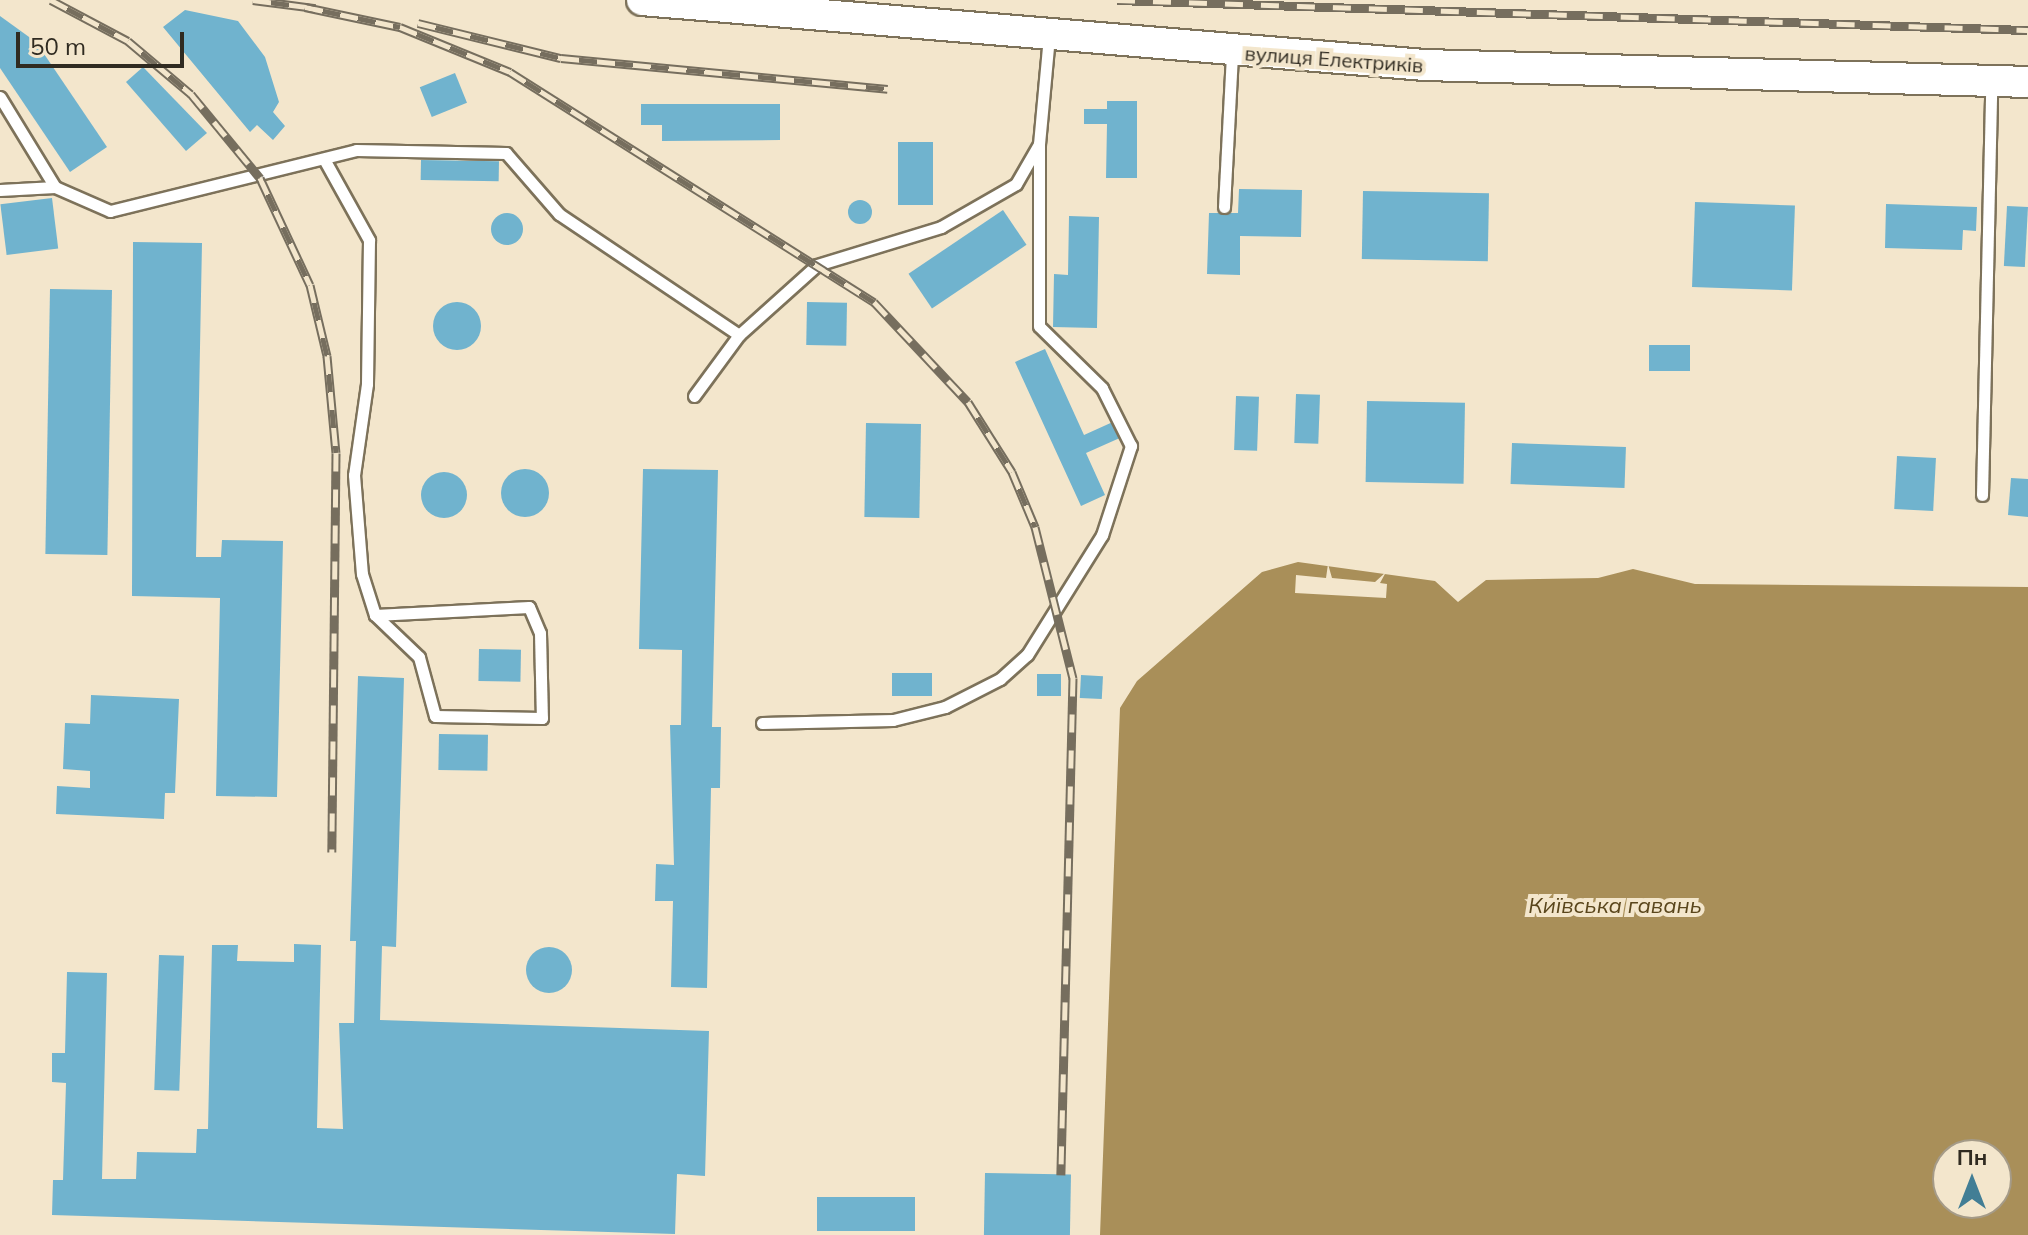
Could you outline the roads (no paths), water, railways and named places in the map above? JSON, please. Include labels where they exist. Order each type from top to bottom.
[{"type":"street","name":"вулиця Електриків","points":[[642,0],[1232,52],[1600,74],[2028,82]]},
{"type":"lane","points":[[762,723],[893,720],[945,707],[1000,679],[1027,655],[1102,535],[1131,446],[1102,388],[1039,326],[1039,144],[1049,37]]},
{"type":"lane","points":[[1224,207],[1232,52]]},
{"type":"lane","points":[[1982,495],[1991,82]]},
{"type":"lane","points":[[0,97],[55,187]]},
{"type":"lane","points":[[694,396],[739,335],[817,265],[941,227],[1016,184],[1039,144]]},
{"type":"lane","points":[[0,190],[55,187],[110,211],[356,150],[506,153],[559,214],[739,335]]},
{"type":"lane","points":[[324,159],[369,240],[367,384],[354,475],[362,574],[375,615],[419,657],[435,716],[542,718],[540,633],[529,607],[375,615]]},
{"type":"water","name":"Київська гавань","points":[[1298,562],[1435,581],[1458,602],[1486,580],[1598,578],[1633,569],[1695,584],[2028,587],[2028,1235],[1100,1235],[1120,708],[1137,681],[1262,572]]},
{"type":"railway","points":[[51,0],[128,41],[191,94],[260,178],[310,285],[327,356],[336,453],[332,852]]},
{"type":"railway","points":[[253,0],[315,8]]},
{"type":"railway","points":[[1117,0],[2028,30]]},
{"type":"railway","points":[[305,7],[400,27],[510,72],[874,302],[968,402],[1012,472],[1035,527],[1073,678],[1061,1175]]},
{"type":"railway","points":[[418,23],[561,58],[888,89]]}]
